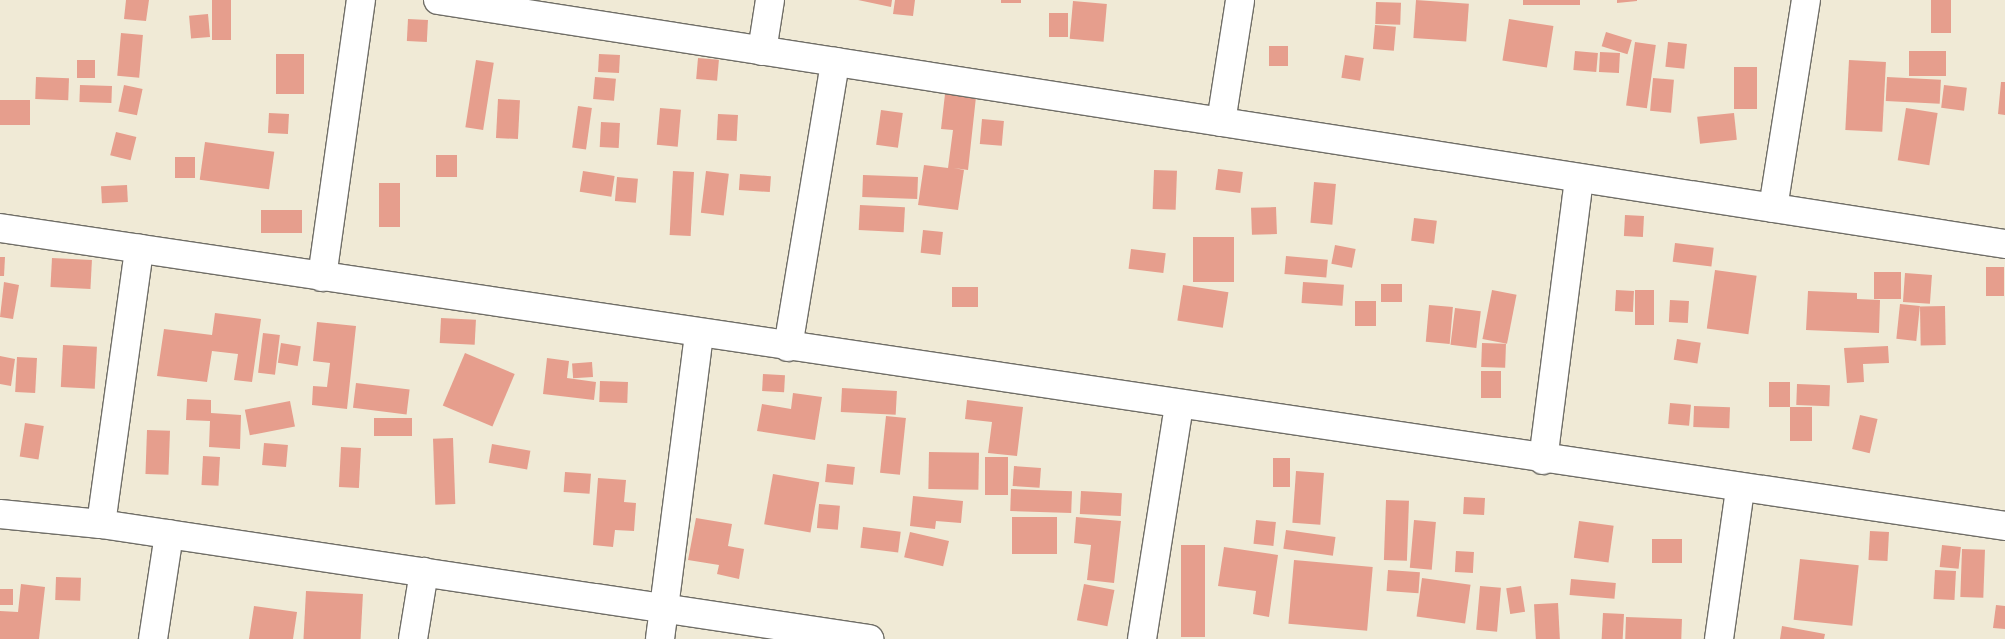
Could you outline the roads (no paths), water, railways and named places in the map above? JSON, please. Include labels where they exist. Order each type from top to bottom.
[{"type":"street","points":[[322,277],[361,0]]},
{"type":"street","points":[[438,0],[2005,244]]},
{"type":"street","points":[[762,51],[770,0]]},
{"type":"street","points":[[1221,122],[1240,0]]},
{"type":"street","points":[[1773,208],[1806,0]]},
{"type":"street","points":[[788,347],[835,62]]},
{"type":"street","points":[[1543,460],[1579,178]]},
{"type":"street","points":[[0,228],[1543,460],[2005,526]]},
{"type":"street","points":[[101,524],[139,249]]},
{"type":"street","points":[[660,639],[698,333]]},
{"type":"street","points":[[1142,639],[1179,405]]},
{"type":"street","points":[[1719,639],[1740,489]]},
{"type":"street","points":[[0,514],[101,524],[870,639]]},
{"type":"street","points":[[154,639],[170,534]]},
{"type":"street","points":[[413,639],[424,572]]}]
